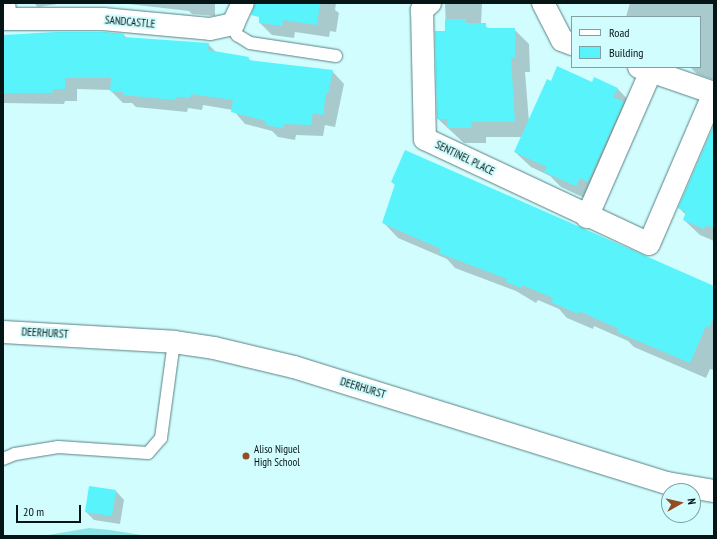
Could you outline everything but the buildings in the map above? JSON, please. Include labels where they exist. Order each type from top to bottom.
[{"type":"street","points":[[233,24],[243,3]]},
{"type":"street","name":"SENTINEL PLACE","points":[[430,3],[422,10],[425,140],[587,217],[649,244],[714,93]]},
{"type":"street","points":[[543,3],[562,40],[571,44]]},
{"type":"street","name":"SANDCASTLE","points":[[8,14],[102,19],[210,29],[233,24]]},
{"type":"street","points":[[587,217],[645,69],[714,93]]},
{"type":"street","name":"DEERHURST","points":[[3,332],[174,342],[214,348],[294,367],[667,482],[714,491]]},
{"type":"lane","points":[[233,24],[237,35],[250,43],[336,56]]},
{"type":"lane","points":[[3,459],[15,454],[58,447],[148,452],[161,438],[174,342]]},
{"type":"shaded area","points":[[89,528],[110,530],[148,536],[43,536]]},
{"type":"place","name":"Aliso Niguel High School","points":[[246,456]]}]
